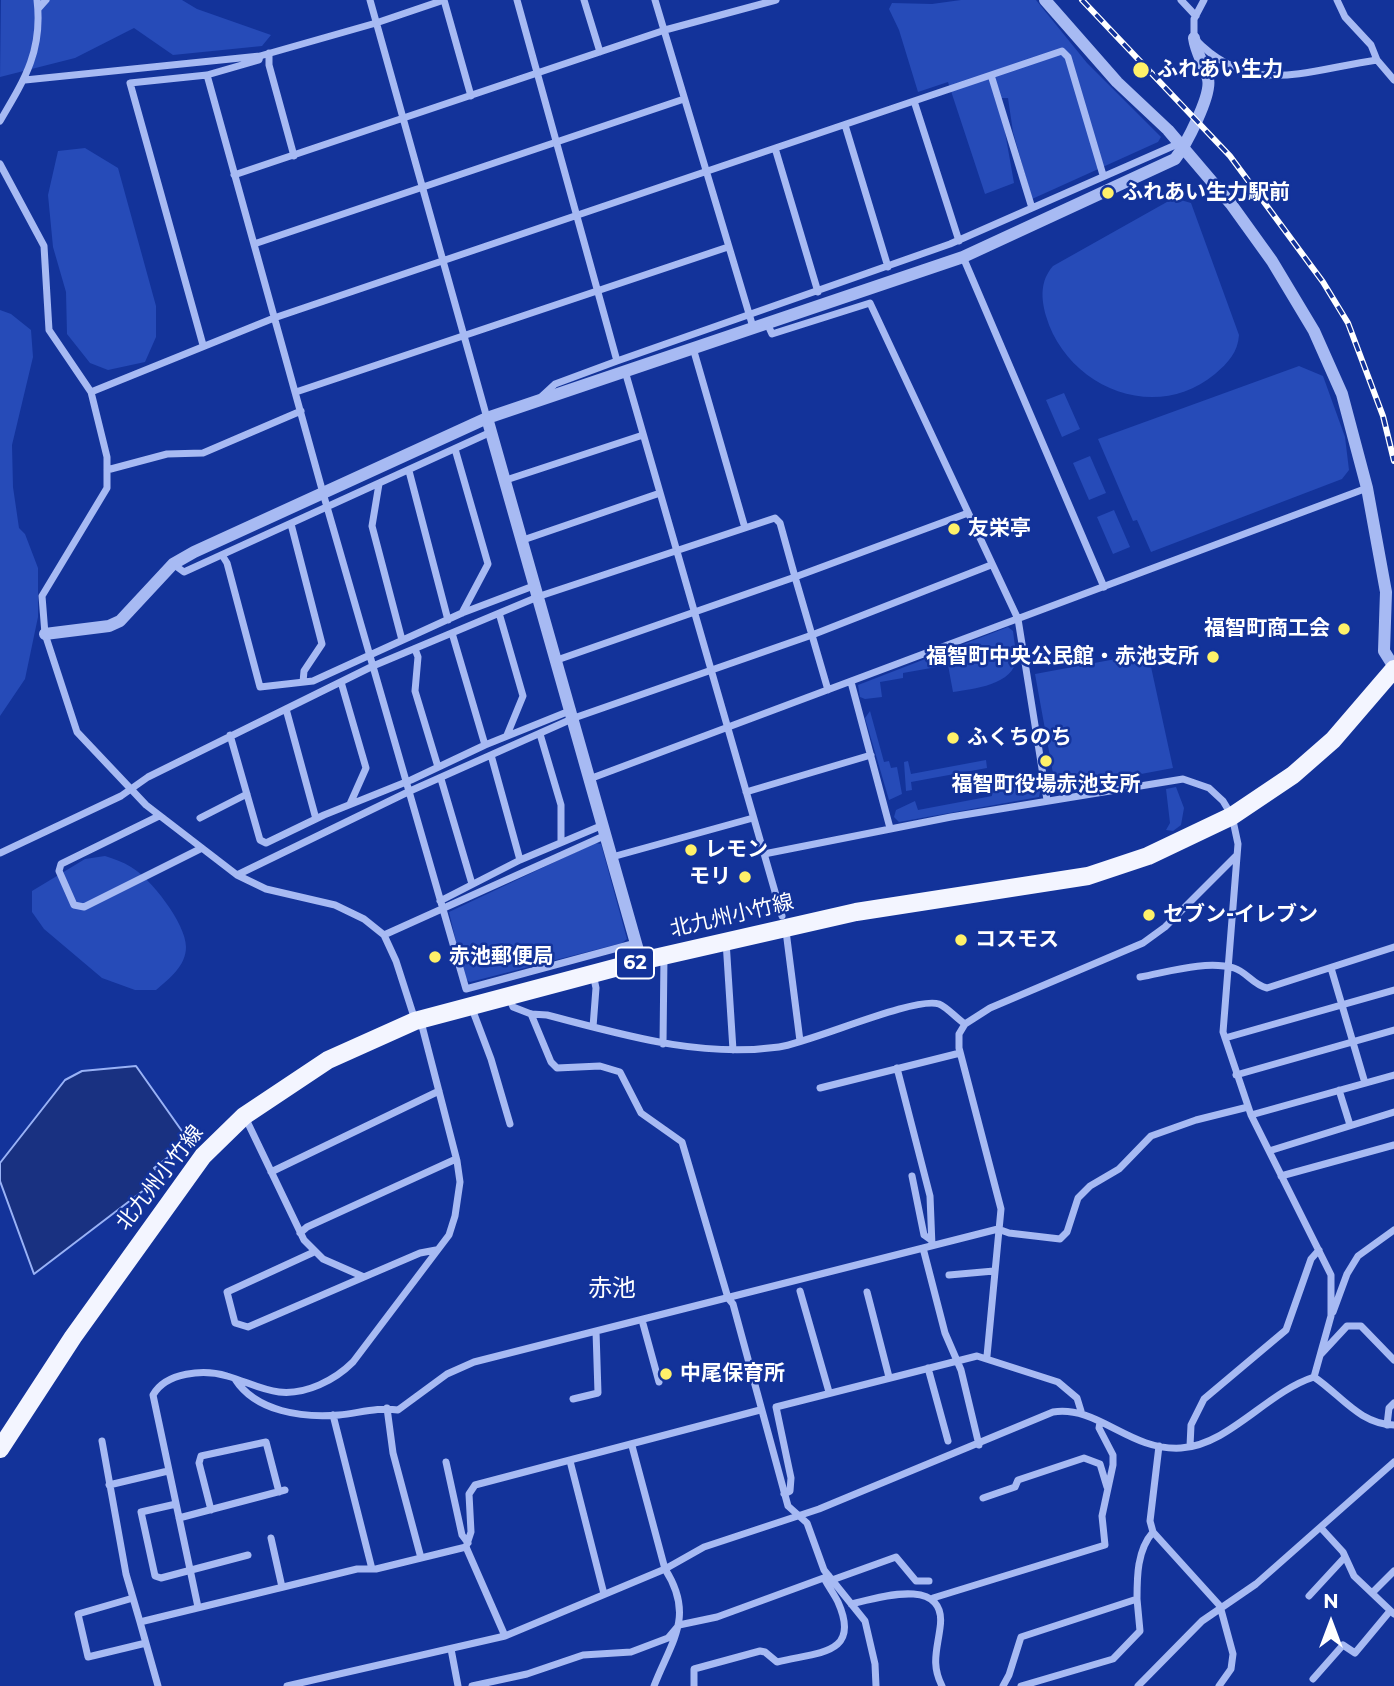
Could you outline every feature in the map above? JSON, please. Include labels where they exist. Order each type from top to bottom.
[{"type":"main road","name":"北九州小竹線","points":[[0,1450],[73,1338],[176,1190],[209,1149],[244,1116],[328,1060],[418,1020],[726,941],[783,921],[1088,876],[1178,843],[1263,798],[1317,755],[1394,668]]},
{"type":"street","points":[[0,121],[25,80],[40,37],[37,0]]},
{"type":"street","points":[[38,9],[46,0]]},
{"type":"street","points":[[370,0],[466,335],[487,418],[592,778],[641,961]]},
{"type":"street","points":[[25,80],[260,56],[376,23],[444,0],[471,96]]},
{"type":"street","points":[[517,0],[555,142],[579,215],[598,292],[643,435],[783,921],[800,1041]]},
{"type":"street","points":[[584,0],[600,52]]},
{"type":"street","points":[[655,0],[751,321]]},
{"type":"street","points":[[234,175],[665,30],[776,0]]},
{"type":"street","points":[[1045,0],[1117,82],[1184,143],[1272,261],[1314,331],[1342,394],[1367,488],[1386,592],[1384,651],[1394,668]]},
{"type":"street","points":[[1181,0],[1196,16]]},
{"type":"street","points":[[45,634],[109,626],[120,621],[173,564],[194,552],[487,418],[536,401],[621,365],[751,321],[767,322],[963,257],[1175,159],[1208,92],[1208,78],[1197,56],[1194,37],[1196,16],[1204,0]]},
{"type":"street","points":[[1337,0],[1345,18],[1371,45],[1377,60],[1394,80]]},
{"type":"street","points":[[1194,37],[1222,63],[1261,76],[1377,60]]},
{"type":"street","points":[[91,392],[274,318],[1062,51],[1068,57],[1103,175]]},
{"type":"street","points":[[269,53],[269,65],[294,156]]},
{"type":"street","points":[[203,345],[130,83],[207,75],[259,60],[260,56]]},
{"type":"street","points":[[207,75],[323,493],[466,989],[636,943]]},
{"type":"street","points":[[991,75],[1032,208]]},
{"type":"street","points":[[254,244],[684,99]]},
{"type":"street","points":[[914,101],[959,241]]},
{"type":"street","points":[[845,125],[888,267]]},
{"type":"street","points":[[621,365],[693,348],[818,292],[959,241],[1103,175],[1184,143]]},
{"type":"street","points":[[775,148],[818,292]]},
{"type":"street","points":[[0,164],[44,246],[49,330],[91,392],[107,457],[107,488],[43,596],[41,615],[45,634],[77,732],[159,816],[237,875],[266,889],[335,905],[364,919],[384,935],[418,1020],[439,1091],[460,1182],[449,1235],[353,1362],[341,1374],[317,1386],[281,1392],[211,1373],[170,1378],[157,1388],[153,1395],[154,1405],[198,1607]]},
{"type":"street","points":[[296,392],[728,247]]},
{"type":"street","points":[[963,257],[1104,587]]},
{"type":"street","points":[[767,322],[772,334],[870,303],[1018,619],[1047,800]]},
{"type":"street","points":[[693,348],[745,528]]},
{"type":"street","points":[[107,470],[167,454],[203,453],[301,411]]},
{"type":"street","points":[[173,564],[184,572],[491,432]]},
{"type":"street","points":[[506,480],[643,435]]},
{"type":"street","points":[[455,449],[488,564],[462,613]]},
{"type":"street","points":[[409,471],[448,620]]},
{"type":"street","points":[[379,484],[372,526],[402,640]]},
{"type":"street","points":[[592,778],[1367,488]]},
{"type":"street","points":[[523,540],[660,493]]},
{"type":"street","points":[[557,660],[968,513]]},
{"type":"street","points":[[222,555],[260,687],[303,682],[370,656],[462,613],[677,552],[775,518],[780,523],[828,690]]},
{"type":"street","points":[[291,524],[322,644],[304,671],[303,682]]},
{"type":"street","points":[[230,735],[260,840],[265,843],[508,735],[812,635],[991,565]]},
{"type":"street","points":[[0,853],[121,796],[230,735],[373,666],[499,613],[538,591]]},
{"type":"street","points":[[499,613],[523,696],[508,735]]},
{"type":"street","points":[[452,633],[485,745]]},
{"type":"street","points":[[415,649],[418,657],[415,691],[438,767]]},
{"type":"street","points":[[341,682],[366,768],[350,804]]},
{"type":"street","points":[[851,682],[890,828]]},
{"type":"street","points":[[286,709],[316,819]]},
{"type":"street","points":[[237,875],[410,791],[540,734],[573,714]]},
{"type":"street","points":[[540,734],[561,805],[561,842]]},
{"type":"street","points":[[491,755],[520,860]]},
{"type":"street","points":[[746,792],[871,755]]},
{"type":"street","points":[[441,779],[472,884]]},
{"type":"street","points":[[764,854],[890,828],[1183,779],[1209,788],[1223,800],[1232,816],[1238,844],[1227,967],[1224,1038],[1249,1111],[1331,1275],[1331,1316]]},
{"type":"street","points":[[200,818],[247,794]]},
{"type":"street","points":[[159,816],[61,864],[59,871],[74,905],[84,907],[200,849]]},
{"type":"street","points":[[612,857],[753,818]]},
{"type":"street","points":[[440,901],[561,842],[605,830]]},
{"type":"street","points":[[384,935],[443,911],[605,830]]},
{"type":"street","points":[[986,1356],[1001,1209],[960,1053],[958,1034],[964,1024],[990,1008],[1143,943],[1165,927],[1236,855]]},
{"type":"street","points":[[726,941],[733,1050]]},
{"type":"street","points":[[1140,977],[1181,969],[1227,967],[1238,969],[1257,986],[1267,988],[1394,947]]},
{"type":"street","points":[[663,1044],[664,956]]},
{"type":"street","points":[[1331,968],[1366,1083]]},
{"type":"street","points":[[593,973],[596,988],[593,1027]]},
{"type":"street","points":[[1224,1038],[1394,990]]},
{"type":"street","points":[[508,995],[513,1007],[530,1014],[547,1015],[696,1050],[783,1047],[905,1008],[929,1004],[940,1004],[964,1024]]},
{"type":"street","points":[[471,1005],[491,1059],[510,1124]]},
{"type":"street","points":[[530,1014],[551,1062],[557,1068],[600,1066],[620,1072],[641,1113],[682,1142],[728,1298],[733,1304],[788,1506],[807,1523],[838,1603],[845,1633],[844,1640],[836,1647],[777,1662],[760,1651],[694,1669],[694,1686]]},
{"type":"street","points":[[1236,1075],[1394,1030]]},
{"type":"street","points":[[820,1088],[960,1053]]},
{"type":"street","points":[[898,1068],[930,1196],[929,1244],[945,1333],[957,1360],[979,1445]]},
{"type":"street","points":[[235,1379],[242,1390],[278,1410],[334,1415],[387,1408],[398,1410],[447,1374],[474,1362],[929,1244],[998,1229],[1009,1233],[1060,1239],[1067,1232],[1078,1198],[1090,1186],[1119,1169],[1151,1136],[1196,1120],[1249,1111],[1394,1075]]},
{"type":"street","points":[[1339,1090],[1350,1125]]},
{"type":"street","points":[[271,1172],[439,1091]]},
{"type":"street","points":[[1269,1151],[1394,1112]]},
{"type":"street","points":[[244,1116],[300,1233],[314,1252],[341,1268],[364,1277]]},
{"type":"street","points":[[1281,1176],[1394,1145]]},
{"type":"street","points":[[300,1233],[307,1227],[456,1159]]},
{"type":"street","points":[[912,1176],[924,1235],[929,1244]]},
{"type":"street","points":[[1314,1377],[1331,1316],[1347,1274],[1358,1256],[1394,1230]]},
{"type":"street","points":[[314,1252],[227,1292],[235,1324],[248,1326],[420,1253],[437,1250]]},
{"type":"street","points":[[1190,1446],[1191,1425],[1204,1399],[1286,1330],[1311,1259],[1319,1251]]},
{"type":"street","points":[[949,1275],[994,1271]]},
{"type":"street","points":[[800,1291],[829,1392]]},
{"type":"street","points":[[867,1292],[889,1377]]},
{"type":"street","points":[[642,1320],[659,1382]]},
{"type":"street","points":[[1320,1354],[1347,1326],[1361,1326],[1394,1360]]},
{"type":"street","points":[[573,1399],[598,1393],[596,1331]]},
{"type":"street","points":[[784,1494],[790,1491],[791,1478],[776,1406],[957,1360],[986,1356],[1002,1366],[1058,1382],[1077,1398],[1081,1411]]},
{"type":"street","points":[[928,1368],[948,1441]]},
{"type":"street","points":[[287,1686],[313,1683],[505,1636],[665,1569],[704,1547],[797,1516],[979,1445],[1053,1412],[1081,1411],[1138,1442],[1159,1446],[1190,1446],[1216,1438],[1283,1390],[1314,1377]]},
{"type":"street","points":[[1314,1377],[1331,1388],[1359,1415],[1390,1425],[1389,1408],[1394,1403]]},
{"type":"street","points":[[387,1408],[393,1453],[421,1558]]},
{"type":"street","points":[[467,1545],[471,1532],[469,1494],[475,1485],[632,1446],[760,1410]]},
{"type":"street","points":[[334,1415],[372,1569]]},
{"type":"street","points":[[851,1604],[904,1592],[933,1598],[1105,1545],[1102,1516],[1113,1455],[1099,1428],[1100,1422]]},
{"type":"street","points":[[102,1441],[133,1598],[158,1686]]},
{"type":"street","points":[[179,1518],[211,1510],[282,1491],[266,1442],[201,1457],[198,1463],[211,1510]]},
{"type":"street","points":[[632,1446],[665,1569],[673,1581],[682,1611],[679,1625],[653,1686]]},
{"type":"street","points":[[1159,1446],[1150,1521],[1153,1532],[1214,1595],[1220,1606],[1233,1654],[1231,1670],[1219,1686]]},
{"type":"street","points":[[983,1498],[1015,1487],[1018,1480],[1084,1458],[1100,1464],[1108,1488]]},
{"type":"street","points":[[570,1461],[604,1594]]},
{"type":"street","points":[[446,1462],[462,1535],[505,1636]]},
{"type":"street","points":[[1138,1686],[1220,1606],[1256,1584],[1394,1462]]},
{"type":"street","points":[[109,1485],[169,1471]]},
{"type":"street","points":[[176,1504],[141,1512],[155,1576],[161,1578],[248,1555]]},
{"type":"street","points":[[1313,1679],[1343,1645],[1355,1653],[1392,1612],[1354,1576],[1345,1557],[1321,1528]]},
{"type":"street","points":[[1021,1686],[1113,1660],[1140,1631],[1138,1566],[1147,1539],[1153,1532]]},
{"type":"street","points":[[271,1538],[282,1587]]},
{"type":"street","points":[[140,1622],[356,1569],[372,1569],[421,1558],[467,1545]]},
{"type":"street","points":[[472,1686],[527,1674],[583,1655],[632,1652],[668,1638],[679,1625],[717,1617],[896,1557],[916,1581],[929,1581]]},
{"type":"street","points":[[1309,1596],[1345,1557]]},
{"type":"street","points":[[1372,1593],[1394,1571]]},
{"type":"street","points":[[828,1578],[865,1621],[875,1664],[876,1686]]},
{"type":"street","points":[[133,1598],[78,1614],[88,1657],[146,1643]]},
{"type":"street","points":[[933,1598],[938,1603],[941,1623],[933,1663],[942,1686]]},
{"type":"street","points":[[1003,1686],[1021,1637],[1137,1599]]},
{"type":"street","points":[[451,1649],[458,1686]]},
{"type":"shaded area","points":[[1,0],[182,0],[197,9],[271,35],[262,46],[173,55],[134,28],[75,58],[0,77]]},
{"type":"shaded area","points":[[961,0],[1036,0],[1087,63],[1161,137],[1158,142],[1032,199],[1013,132],[1008,98],[999,98],[1014,183],[985,194],[948,82],[918,92],[899,30],[889,9],[892,3],[932,4]]},
{"type":"shaded area","points":[[85,148],[118,168],[156,306],[156,337],[145,362],[108,370],[90,363],[67,334],[66,292],[53,247],[48,195],[58,151]]},
{"type":"shaded area","points":[[1174,198],[1191,203],[1239,335],[1238,341],[1232,357],[1224,366],[1191,389],[1166,396],[1141,396],[1116,390],[1093,379],[1073,362],[1057,341],[1046,316],[1043,303],[1044,284],[1053,266]]},
{"type":"shaded area","points":[[0,310],[11,314],[31,330],[33,357],[12,445],[13,487],[19,528],[25,534],[38,568],[38,617],[25,679],[0,716]]},
{"type":"shaded area","points":[[1299,366],[1323,376],[1345,437],[1349,470],[1342,479],[1151,552],[1137,520],[1133,521],[1098,439]]},
{"type":"shaded area","points":[[1064,393],[1080,429],[1062,437],[1046,400]]},
{"type":"shaded area","points":[[1090,456],[1106,493],[1089,500],[1073,463]]},
{"type":"shaded area","points":[[1114,510],[1130,547],[1113,554],[1097,517]]},
{"type":"shaded area","points":[[1008,627],[1013,631],[1016,658],[1014,667],[1001,680],[953,692],[948,665],[903,673],[903,678],[880,682],[882,697],[860,697],[858,685]]},
{"type":"shaded area","points":[[1148,653],[1173,768],[1056,790],[1035,674]]},
{"type":"shaded area","points":[[870,711],[884,762],[889,761],[891,768],[897,767],[902,794],[889,800],[865,718]]},
{"type":"shaded area","points":[[986,760],[987,768],[911,782],[912,790],[906,791],[904,762],[908,761],[911,774]]},
{"type":"shaded area","points":[[1031,780],[1041,787],[1039,797],[899,822],[894,817],[896,810],[915,801],[918,810],[992,796],[991,787]]},
{"type":"shaded area","points":[[1176,787],[1184,808],[1181,825],[1173,831],[1166,830],[1170,823],[1166,789]]},
{"type":"shaded area","points":[[595,843],[601,844],[627,939],[622,943],[470,982],[465,979],[449,912]]},
{"type":"shaded area","points":[[105,856],[128,865],[148,881],[166,902],[180,926],[186,947],[183,960],[176,972],[156,990],[135,990],[102,978],[44,929],[32,912],[32,891],[85,859]]},
{"type":"shaded area","points":[[136,1066],[189,1141],[154,1168],[161,1177],[34,1274],[0,1181],[0,1163],[65,1080],[82,1071]]},
{"type":"railway","points":[[1082,0],[1230,156],[1323,282],[1348,323],[1383,416],[1394,461]]},
{"type":"place","name":"ふれあい生力","points":[[1141,70]]},
{"type":"place","name":"ふれあい生力駅前","points":[[1108,193]]},
{"type":"place","name":"友栄亭","points":[[954,529]]},
{"type":"place","name":"福智町商工会","points":[[1344,629]]},
{"type":"place","name":"福智町中央公民館・赤池支所","points":[[1213,657]]},
{"type":"place","name":"ふくちのち","points":[[953,738]]},
{"type":"place","name":"福智町役場赤池支所","points":[[1046,761]]},
{"type":"place","name":"レモン","points":[[691,850]]},
{"type":"place","name":"モリ","points":[[745,877]]},
{"type":"place","name":"セブン-イレブン","points":[[1149,915]]},
{"type":"place","name":"コスモス","points":[[961,940]]},
{"type":"place","name":"赤池郵便局","points":[[435,957]]},
{"type":"place","name":"中尾保育所","points":[[666,1374]]},
{"type":"district","name":"赤池","points":[[612,1289]]}]
